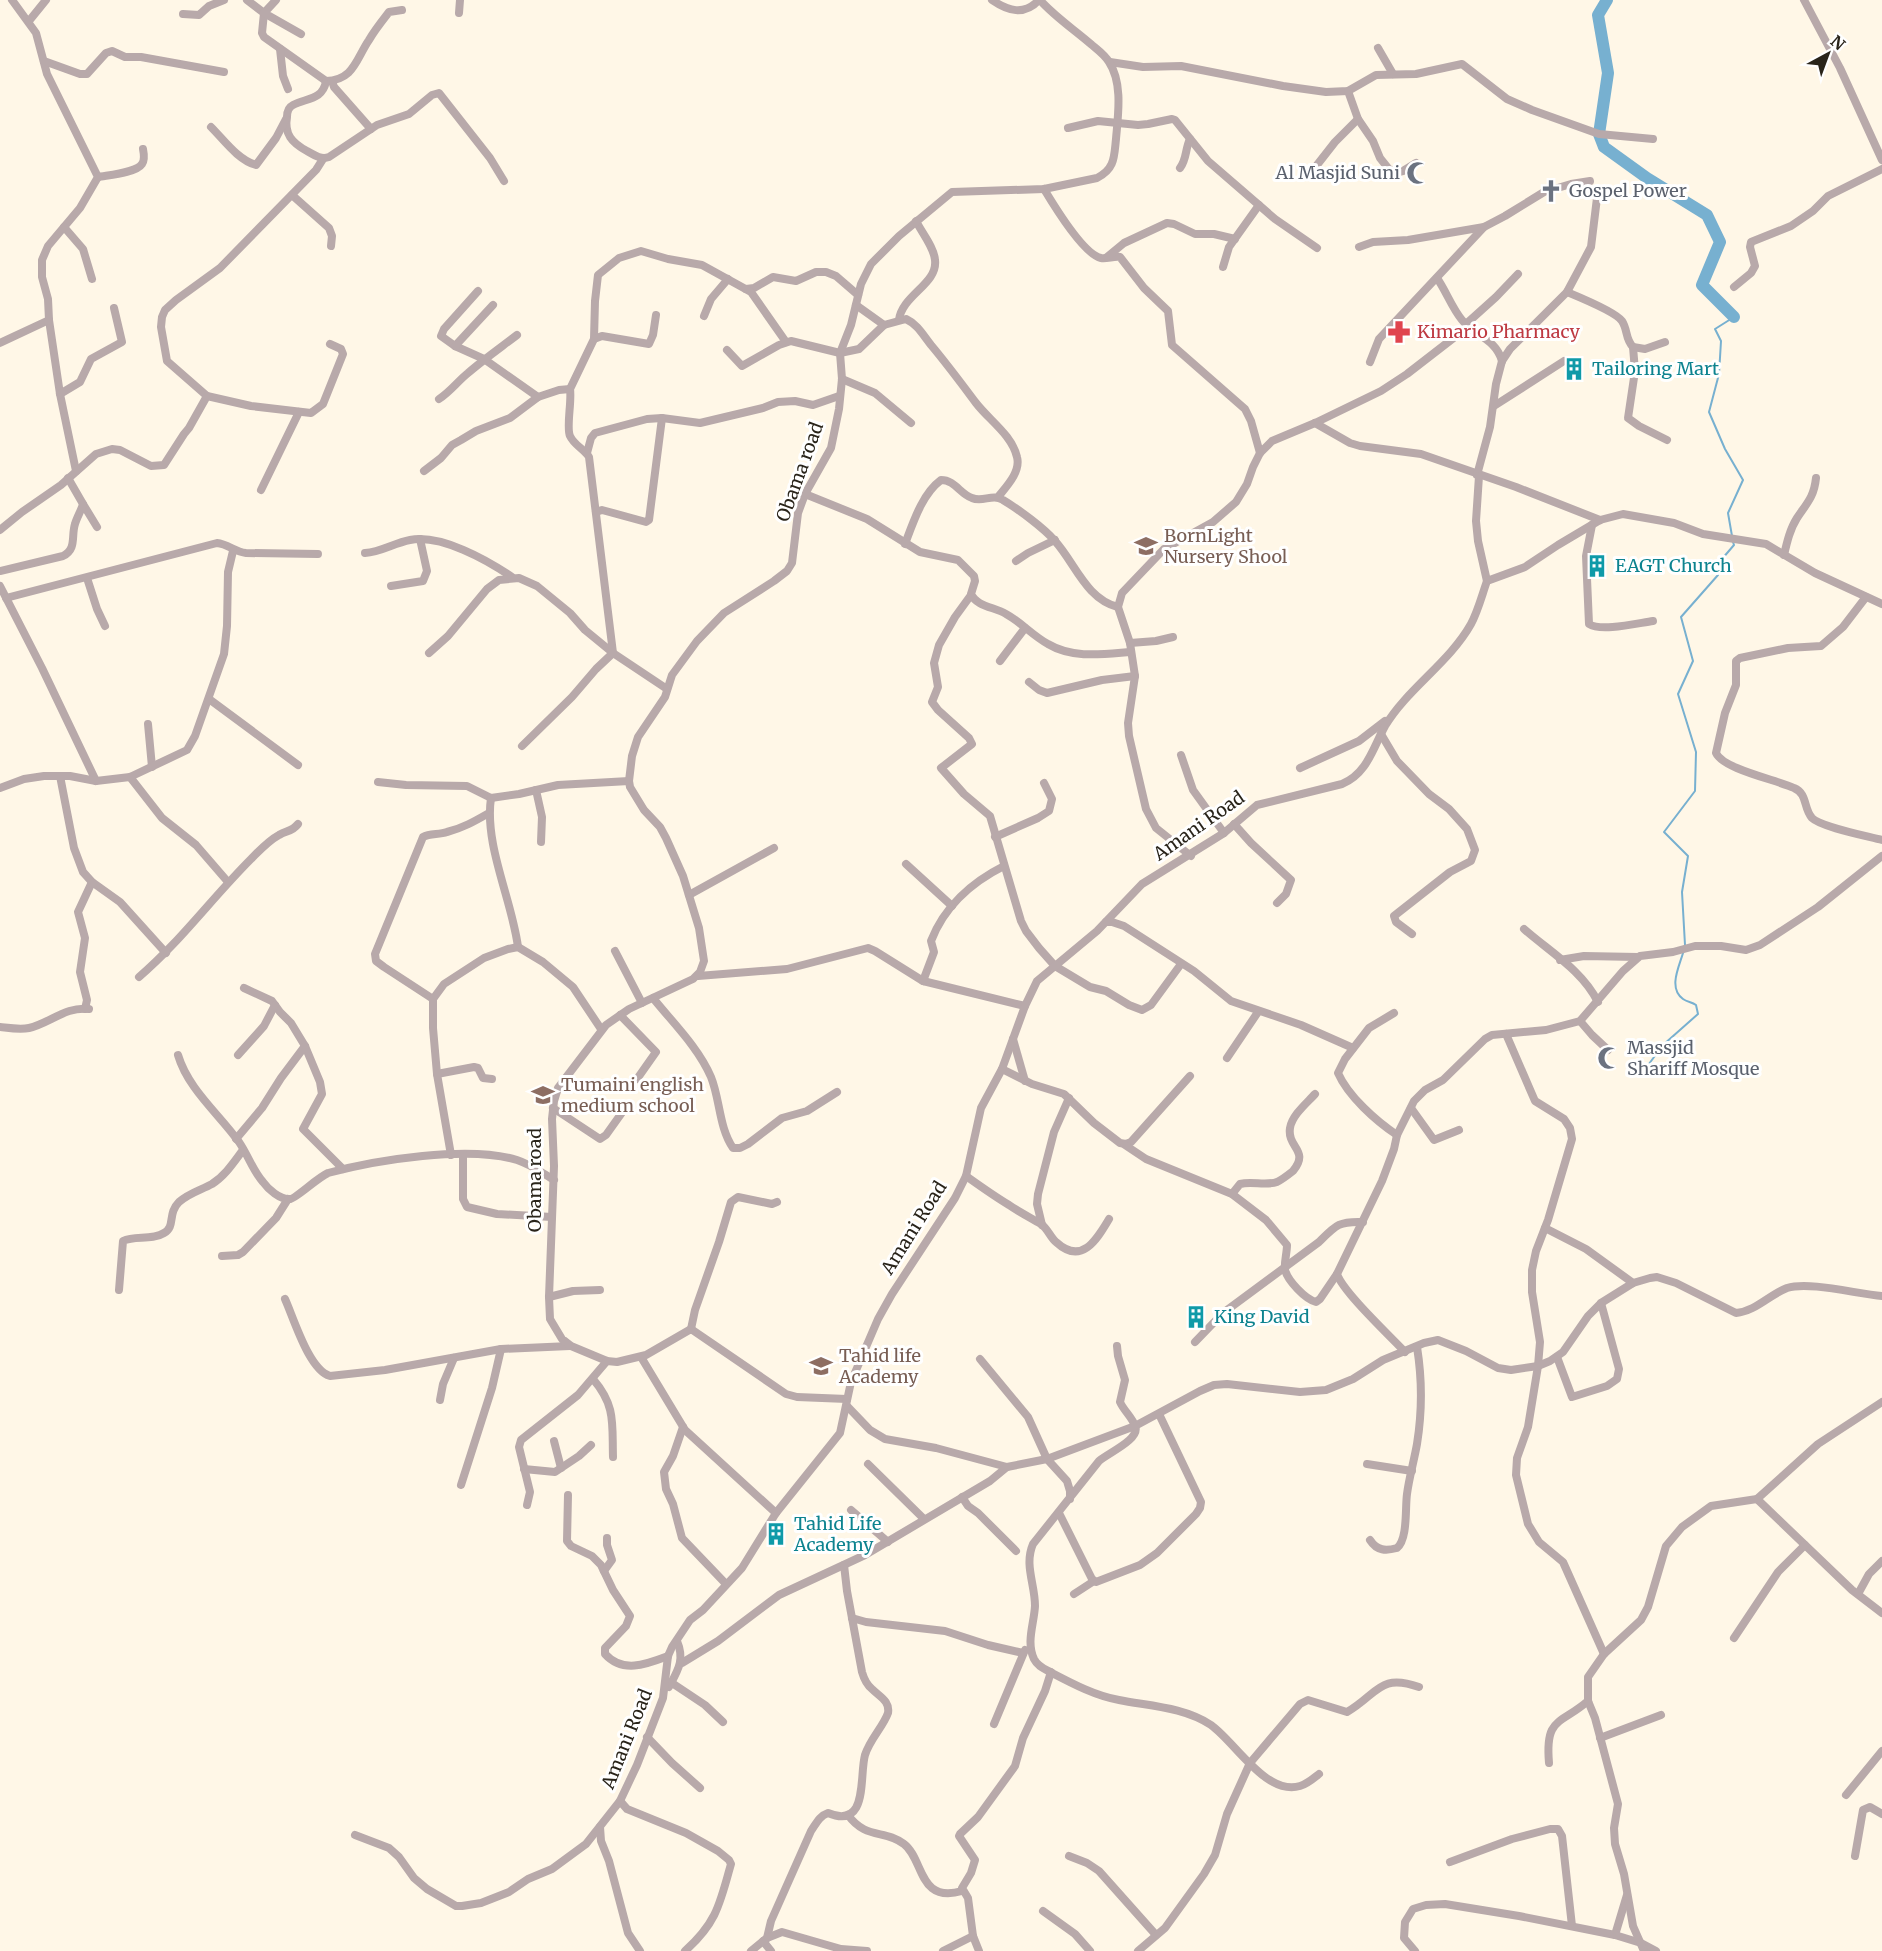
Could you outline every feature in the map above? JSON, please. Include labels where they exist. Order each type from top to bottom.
[{"type":"street","points":[[12,0],[36,33],[52,85],[98,177]]},
{"type":"street","points":[[29,21],[46,0]]},
{"type":"street","points":[[183,14],[199,15],[209,6],[224,0]]},
{"type":"street","points":[[247,0],[264,14],[302,34]]},
{"type":"street","points":[[276,0],[264,14],[262,35],[329,81],[371,129]]},
{"type":"street","points":[[459,13],[460,0]]},
{"type":"street","points":[[992,0],[1007,9],[1020,11],[1028,9],[1039,0],[1110,63],[1143,67],[1181,66],[1315,91],[1348,91],[1370,77],[1416,74],[1462,64],[1507,99],[1532,110],[1599,134],[1653,140]]},
{"type":"street","points":[[1804,0],[1840,68],[1882,160]]},
{"type":"street","points":[[211,127],[239,155],[256,165],[276,138],[292,105],[313,99],[323,91],[329,81],[339,79],[353,68],[368,40],[389,12],[402,10]]},
{"type":"street","points":[[1378,48],[1393,74]]},
{"type":"street","points":[[280,49],[283,76],[288,88]]},
{"type":"street","points":[[44,61],[80,74],[87,74],[106,53],[112,51],[125,57],[141,57],[224,72]]},
{"type":"street","name":"Obama road","points":[[629,781],[632,756],[638,738],[665,697],[678,665],[708,628],[724,613],[787,571],[792,563],[798,513],[831,448],[842,379],[840,352],[851,325],[858,295],[871,264],[899,236],[952,192],[1044,189],[1097,178],[1104,174],[1114,162],[1118,123],[1118,93],[1110,63]]},
{"type":"street","points":[[1348,91],[1358,119],[1388,168],[1394,173],[1403,171],[1416,163]]},
{"type":"street","points":[[286,119],[286,128],[292,142],[322,159],[333,155],[377,125],[409,114],[432,95],[440,93],[504,180]]},
{"type":"street","points":[[1068,128],[1098,121],[1148,124],[1172,118],[1208,161],[1259,205],[1317,248]]},
{"type":"street","points":[[1317,165],[1335,142],[1358,119]]},
{"type":"street","points":[[1179,168],[1186,158],[1186,146],[1190,139]]},
{"type":"street","points":[[76,471],[60,394],[42,260],[48,246],[80,208],[98,177],[136,169],[144,159],[143,149]]},
{"type":"street","points":[[322,159],[321,165],[220,268],[165,310],[162,317],[166,361],[207,396],[251,406],[311,413],[323,404],[343,354],[341,349],[330,344]]},
{"type":"street","points":[[1734,287],[1751,273],[1755,266],[1750,247],[1751,242],[1791,226],[1813,211],[1828,196],[1882,169]]},
{"type":"street","points":[[1359,247],[1373,242],[1408,240],[1484,227],[1544,192],[1590,181]]},
{"type":"street","points":[[1044,189],[1072,231],[1096,255],[1101,258],[1120,257],[1144,288],[1168,311],[1172,345],[1245,409],[1251,421],[1260,453]]},
{"type":"street","points":[[292,195],[329,228],[332,236],[331,246]]},
{"type":"street","points":[[1597,198],[1591,247],[1567,292],[1510,349],[1503,361],[1496,384],[1491,427],[1478,475],[1476,521],[1487,581],[1525,567],[1558,544],[1596,523],[1623,514],[1674,523],[1703,534],[1766,544],[1882,604]]},
{"type":"street","points":[[1223,267],[1229,247],[1259,205]]},
{"type":"street","points":[[899,320],[902,309],[930,278],[935,267],[933,254],[916,221]]},
{"type":"street","points":[[1107,258],[1124,243],[1167,223],[1195,234],[1214,234],[1235,239]]},
{"type":"street","points":[[64,227],[83,249],[92,279]]},
{"type":"street","points":[[1370,362],[1379,339],[1484,227]]},
{"type":"street","points":[[587,453],[573,442],[568,434],[570,389],[594,339],[598,275],[619,258],[646,251],[668,259],[702,264],[746,289],[756,298],[786,342]]},
{"type":"street","points":[[746,289],[754,288],[773,277],[780,276],[796,281],[824,271],[836,276],[858,295]]},
{"type":"street","points":[[1191,856],[1156,828],[1146,809],[1129,736],[1128,723],[1135,676],[1131,647],[1118,607],[1122,593],[1164,549],[1213,522],[1236,502],[1245,489],[1260,453],[1277,438],[1315,423],[1381,391],[1407,374],[1467,325],[1518,274]]},
{"type":"street","points":[[1437,278],[1467,325],[1497,349],[1503,361]]},
{"type":"street","points":[[704,316],[711,299],[728,279]]},
{"type":"street","points":[[478,291],[440,334],[444,340],[484,359],[538,396]]},
{"type":"street","points":[[1567,292],[1622,321],[1632,347],[1635,371],[1628,418],[1668,440]]},
{"type":"street","points":[[455,346],[493,305]]},
{"type":"street","points":[[856,305],[884,325]]},
{"type":"street","points":[[60,394],[80,382],[91,359],[122,342],[114,308]]},
{"type":"street","points":[[594,339],[602,336],[649,344],[656,315]]},
{"type":"street","points":[[727,350],[742,366],[786,342],[803,343],[840,352],[858,349],[884,325],[907,319],[915,325],[1013,447],[1018,460],[1016,469],[1012,479],[998,497]]},
{"type":"street","points":[[0,343],[49,320]]},
{"type":"street","points":[[439,399],[484,359],[517,335]]},
{"type":"street","points":[[1632,347],[1645,349],[1665,342]]},
{"type":"street","points":[[1494,406],[1564,360]]},
{"type":"street","points":[[842,379],[875,393],[911,423]]},
{"type":"street","points":[[424,471],[441,458],[452,445],[476,431],[510,418],[538,396],[570,389]]},
{"type":"street","points":[[0,530],[96,454],[112,449],[131,454],[152,466],[164,465],[207,396]]},
{"type":"street","points":[[613,654],[587,453],[591,438],[596,433],[647,419],[662,418],[700,423],[783,401],[813,405],[839,396]]},
{"type":"street","points":[[261,490],[299,412]]},
{"type":"street","points":[[596,512],[602,510],[646,522],[649,520],[662,418]]},
{"type":"street","points":[[1315,423],[1350,443],[1421,454],[1516,487],[1596,523]]},
{"type":"street","points":[[68,478],[98,527]]},
{"type":"street","points":[[1784,555],[1796,520],[1815,492],[1816,478]]},
{"type":"street","points":[[905,544],[928,494],[941,480],[951,482],[974,499],[998,497],[1055,540],[1094,593],[1110,605],[1118,607]]},
{"type":"street","points":[[806,494],[867,519],[920,552],[947,556],[961,561],[975,579],[971,595],[939,645],[934,663],[938,687],[932,702],[972,743],[941,768],[964,794],[989,814],[1017,910],[1026,932],[1055,966],[1090,987],[1106,991],[1142,1010],[1151,1005],[1181,964]]},
{"type":"street","points":[[0,571],[68,554],[83,504]]},
{"type":"street","points":[[1596,523],[1586,556],[1589,624],[1594,627],[1606,627],[1653,621]]},
{"type":"street","points":[[365,553],[403,541],[420,539],[452,545],[512,577],[537,586],[570,613],[585,630],[613,654],[667,688]]},
{"type":"street","points":[[391,586],[423,581],[427,571],[420,539]]},
{"type":"street","points":[[1016,561],[1055,540]]},
{"type":"street","points":[[6,598],[217,543],[246,553],[318,554]]},
{"type":"street","points":[[0,788],[24,779],[60,776],[96,780],[130,777],[187,750],[192,743],[209,699],[225,648],[228,572],[233,550]]},
{"type":"street","points":[[429,653],[454,630],[483,592],[499,580],[512,577]]},
{"type":"street","points":[[87,578],[105,626]]},
{"type":"street","name":"Amani Road","points":[[355,1835],[389,1848],[427,1890],[456,1906],[481,1903],[508,1892],[528,1879],[552,1869],[586,1844],[620,1801],[663,1698],[668,1656],[677,1641],[690,1620],[703,1610],[742,1568],[776,1513],[840,1433],[851,1382],[878,1319],[955,1198],[966,1176],[981,1108],[1002,1069],[1025,1006],[1037,981],[1083,944],[1142,884],[1191,856],[1224,833],[1249,810],[1266,801],[1342,784],[1353,779],[1365,765],[1393,715],[1466,633],[1474,619],[1487,581]]},
{"type":"street","points":[[0,586],[96,780]]},
{"type":"street","points":[[971,595],[982,604],[1007,614],[1048,644],[1066,651],[1095,655],[1173,637]]},
{"type":"street","points":[[1866,597],[1843,627],[1821,646],[1788,648],[1740,658],[1736,661],[1736,685],[1725,713],[1716,753],[1719,759],[1759,777],[1797,789],[1805,798],[1809,814],[1820,823],[1882,840]]},
{"type":"street","points":[[1000,661],[1024,628]]},
{"type":"street","points":[[522,746],[613,654]]},
{"type":"street","points":[[1029,681],[1039,690],[1047,693],[1102,680],[1135,676]]},
{"type":"street","points":[[209,699],[298,765]]},
{"type":"street","points":[[1300,768],[1366,737],[1393,715]]},
{"type":"street","points":[[148,724],[152,767]]},
{"type":"street","points":[[1381,734],[1397,761],[1430,794],[1449,809],[1467,829],[1475,850],[1468,864],[1457,867],[1394,916],[1396,922],[1412,934]]},
{"type":"street","points":[[1180,755],[1193,790],[1224,833]]},
{"type":"street","points":[[60,776],[75,855],[82,872],[120,902],[166,953]]},
{"type":"street","points":[[130,777],[162,818],[196,845],[228,882]]},
{"type":"street","points":[[378,782],[467,786],[491,798],[558,785],[629,781],[644,810],[660,827],[683,876],[705,954],[703,967],[698,976]]},
{"type":"street","points":[[995,837],[1038,819],[1049,811],[1052,799],[1044,783]]},
{"type":"street","points":[[536,790],[542,817],[541,842]]},
{"type":"street","points":[[491,798],[489,813],[499,869],[512,913],[518,948]]},
{"type":"street","points":[[433,999],[376,961],[375,954],[423,837],[429,834],[446,833],[466,826],[489,813]]},
{"type":"street","points":[[139,977],[166,953],[228,882],[270,841],[294,830],[298,824]]},
{"type":"street","points":[[1234,824],[1291,880],[1286,894],[1277,903]]},
{"type":"street","points":[[689,895],[774,848]]},
{"type":"street","points":[[1560,960],[1584,956],[1638,957],[1695,946],[1750,950],[1818,907],[1882,856]]},
{"type":"street","points":[[906,864],[952,906]]},
{"type":"street","points":[[923,981],[934,952],[931,941],[933,935],[952,906],[978,880],[1004,866]]},
{"type":"street","points":[[0,1028],[27,1029],[53,1019],[68,1010],[87,1009],[80,972],[85,938],[78,912],[92,882]]},
{"type":"street","points":[[1106,922],[1112,921],[1124,926],[1227,998],[1258,1012],[1301,1025],[1353,1048]]},
{"type":"street","points":[[1524,929],[1576,972],[1590,987],[1598,1002]]},
{"type":"street","points":[[451,1155],[437,1074],[433,1028],[433,999],[444,984],[475,963],[508,949],[518,948],[543,962],[573,987],[601,1029]]},
{"type":"street","points":[[698,976],[787,969],[868,948],[923,981],[1025,1006]]},
{"type":"street","points":[[615,951],[642,1003]]},
{"type":"street","points":[[1002,1069],[1025,1081],[1059,1092],[1069,1098],[1094,1123],[1118,1142],[1146,1159],[1232,1194],[1266,1220],[1287,1243],[1285,1268],[1288,1277],[1306,1298],[1316,1302],[1337,1274],[1363,1222],[1382,1181],[1397,1135],[1419,1095],[1443,1080],[1492,1035],[1546,1030],[1580,1021],[1638,957]]},
{"type":"street","name":"Obama road","points":[[691,1329],[641,1357],[617,1362],[607,1361],[571,1346],[562,1339],[550,1319],[549,1297],[554,1180],[553,1108],[561,1083],[601,1029],[620,1015],[698,976]]},
{"type":"street","points":[[244,988],[265,997],[275,1005],[294,1027],[305,1046],[321,1082],[322,1090],[320,1099],[303,1130],[343,1169]]},
{"type":"street","points":[[653,998],[703,1061],[711,1078],[728,1138],[734,1148],[748,1144],[782,1118],[807,1111],[837,1092]]},
{"type":"street","points":[[238,1054],[264,1026],[275,1005]]},
{"type":"street","points":[[1227,1058],[1258,1012]]},
{"type":"street","points":[[1394,1013],[1369,1028],[1353,1048],[1338,1073],[1348,1089],[1368,1111],[1397,1135]]},
{"type":"street","points":[[620,1015],[656,1052],[637,1079]]},
{"type":"street","points":[[1580,1021],[1608,1050]]},
{"type":"street","points":[[1506,1034],[1534,1101],[1564,1119],[1572,1141],[1536,1251],[1531,1280],[1539,1329],[1538,1366],[1528,1427],[1516,1464],[1520,1499],[1533,1533],[1549,1551],[1563,1562],[1604,1654]]},
{"type":"street","points":[[1013,1039],[1025,1081]]},
{"type":"street","points":[[236,1139],[262,1108],[305,1046]]},
{"type":"street","points":[[178,1055],[185,1072],[198,1092],[236,1139],[264,1184],[278,1195],[288,1199],[296,1197],[317,1177],[343,1169],[405,1158],[463,1154],[517,1160],[554,1180]]},
{"type":"street","points":[[437,1074],[474,1066],[478,1068],[483,1078],[492,1079]]},
{"type":"street","points":[[1125,1145],[1131,1142],[1151,1121],[1190,1076]]},
{"type":"street","points":[[1232,1194],[1240,1184],[1277,1182],[1290,1174],[1299,1163],[1300,1157],[1291,1137],[1290,1127],[1315,1094]]},
{"type":"street","points":[[1042,1225],[1037,1204],[1038,1194],[1054,1132],[1069,1098]]},
{"type":"street","points":[[553,1108],[600,1139],[606,1135],[626,1107]]},
{"type":"street","points":[[1411,1108],[1434,1140],[1459,1130]]},
{"type":"street","points":[[119,1290],[123,1242],[130,1238],[143,1239],[165,1232],[170,1228],[171,1216],[176,1205],[185,1197],[216,1181],[243,1150]]},
{"type":"street","points":[[463,1154],[463,1199],[467,1207],[497,1214],[552,1216]]},
{"type":"street","points":[[966,1176],[1042,1225],[1058,1244],[1071,1250],[1090,1247],[1096,1242],[1109,1219]]},
{"type":"street","points":[[777,1202],[772,1204],[738,1197],[730,1202],[691,1329],[786,1394],[847,1403],[870,1430],[885,1439],[936,1448],[1007,1467],[1047,1459],[1135,1426],[1200,1390],[1214,1385],[1227,1384],[1300,1392],[1334,1388],[1383,1360],[1438,1340],[1466,1351],[1498,1368],[1510,1370],[1538,1366],[1557,1357],[1568,1346],[1591,1311],[1601,1303],[1633,1282],[1650,1278],[1664,1279],[1736,1313],[1745,1312],[1780,1291],[1792,1287],[1815,1287],[1882,1296]]},
{"type":"street","points":[[222,1256],[238,1255],[243,1252],[276,1218],[288,1199]]},
{"type":"street","points":[[1195,1342],[1212,1323],[1319,1242],[1339,1223],[1363,1222]]},
{"type":"street","points":[[1545,1228],[1593,1253],[1633,1282]]},
{"type":"street","points":[[1337,1274],[1355,1299],[1405,1352]]},
{"type":"street","points":[[1274,1275],[1288,1277]]},
{"type":"street","points":[[549,1297],[573,1291],[600,1290]]},
{"type":"street","points":[[285,1299],[317,1369],[323,1374],[337,1377],[501,1349],[571,1346]]},
{"type":"street","points":[[1557,1357],[1572,1397],[1607,1386],[1617,1379],[1619,1369],[1601,1303]]},
{"type":"street","points":[[994,1724],[1029,1642],[1034,1624],[1035,1604],[1029,1569],[1030,1551],[1037,1538],[1099,1461],[1134,1437],[1136,1433],[1135,1426],[1120,1402],[1125,1380],[1118,1359],[1117,1346]]},
{"type":"street","points":[[1370,1540],[1375,1547],[1384,1550],[1394,1549],[1401,1545],[1404,1537],[1407,1493],[1420,1414],[1417,1347]]},
{"type":"street","points":[[461,1485],[499,1365],[501,1349]]},
{"type":"street","points":[[641,1357],[683,1427],[776,1513]]},
{"type":"street","points":[[440,1400],[443,1384],[454,1358]]},
{"type":"street","points":[[980,1359],[1028,1418],[1047,1459],[1064,1476],[1069,1485],[1070,1499]]},
{"type":"street","points":[[526,1505],[530,1492],[519,1447],[520,1440],[578,1395],[607,1361]]},
{"type":"street","points":[[593,1379],[612,1409],[613,1456]]},
{"type":"street","points":[[1643,1947],[1633,1926],[1624,1874],[1615,1844],[1614,1828],[1618,1804],[1588,1701],[1588,1677],[1604,1654],[1641,1620],[1648,1607],[1666,1546],[1682,1527],[1711,1506],[1757,1499],[1818,1444],[1882,1402]]},
{"type":"street","points":[[1074,1594],[1094,1581],[1100,1582],[1146,1561],[1165,1546],[1200,1508],[1198,1494],[1159,1414]]},
{"type":"street","points":[[683,1427],[664,1472],[666,1489],[673,1504],[682,1538],[726,1584]]},
{"type":"street","points":[[554,1441],[561,1468]]},
{"type":"street","points":[[524,1469],[552,1472],[561,1468],[591,1445]]},
{"type":"street","points":[[868,1464],[924,1519]]},
{"type":"street","points":[[1367,1464],[1412,1471]]},
{"type":"street","points":[[663,1698],[682,1663],[718,1641],[779,1595],[865,1556],[990,1481],[1007,1467]]},
{"type":"street","points":[[568,1495],[567,1541],[592,1556],[630,1616],[626,1626],[604,1648],[606,1657],[616,1663],[630,1666],[641,1665],[668,1656]]},
{"type":"street","points":[[962,1497],[969,1507],[1016,1551]]},
{"type":"street","points":[[1757,1499],[1858,1594],[1882,1613]]},
{"type":"street","points":[[851,1510],[888,1542]]},
{"type":"street","points":[[1059,1513],[1094,1581]]},
{"type":"street","points":[[604,1572],[612,1560],[607,1538]]},
{"type":"street","points":[[1734,1638],[1778,1572],[1805,1545]]},
{"type":"street","points":[[1858,1594],[1869,1574],[1882,1561]]},
{"type":"street","points":[[771,1951],[765,1939],[771,1921],[811,1831],[828,1813],[839,1817],[848,1815],[860,1801],[866,1753],[886,1719],[889,1706],[868,1684],[861,1672],[844,1564]]},
{"type":"street","points":[[852,1618],[866,1622],[945,1631],[988,1645],[1023,1653]]},
{"type":"street","points":[[677,1641],[682,1663]]},
{"type":"street","points":[[1029,1642],[1036,1663],[1085,1689],[1107,1697],[1187,1713],[1210,1725],[1250,1763],[1279,1786],[1301,1786],[1319,1774]]},
{"type":"street","points":[[979,1951],[974,1936],[968,1898],[962,1891],[975,1860],[959,1836],[978,1817],[1016,1766],[1023,1738],[1045,1691],[1051,1672]]},
{"type":"street","points":[[1138,1951],[1165,1928],[1192,1892],[1215,1855],[1227,1814],[1250,1763],[1303,1701],[1311,1701],[1347,1712],[1376,1690],[1390,1683],[1402,1682],[1419,1687]]},
{"type":"street","points":[[672,1683],[697,1699],[723,1722]]},
{"type":"street","points":[[1549,1762],[1548,1748],[1555,1724],[1588,1701]]},
{"type":"street","points":[[1600,1738],[1661,1715]]},
{"type":"street","points":[[647,1737],[700,1788]]},
{"type":"street","points":[[1846,1795],[1882,1751]]},
{"type":"street","points":[[620,1801],[627,1809],[692,1837],[718,1851],[731,1864],[716,1915],[701,1936],[685,1951]]},
{"type":"street","points":[[1855,1856],[1863,1810],[1870,1807],[1882,1814]]},
{"type":"street","points":[[848,1815],[861,1828],[904,1844],[928,1884],[946,1893],[962,1891]]},
{"type":"street","points":[[600,1827],[628,1933],[640,1951]]},
{"type":"street","points":[[1450,1862],[1512,1839],[1558,1829],[1562,1836],[1572,1926]]},
{"type":"street","points":[[1068,1856],[1093,1866],[1099,1871],[1156,1935]]},
{"type":"street","points":[[1615,1935],[1627,1892]]},
{"type":"street","points":[[1415,1951],[1404,1938],[1405,1922],[1413,1909],[1426,1905],[1445,1904],[1615,1935],[1656,1951]]},
{"type":"street","points":[[1043,1911],[1075,1934],[1090,1951]]},
{"type":"street","points":[[751,1951],[765,1939],[782,1932],[841,1949],[867,1951]]},
{"type":"street","points":[[943,1951],[974,1936]]},
{"type":"waterway","points":[[1607,0],[1598,15],[1608,73],[1599,134],[1604,147],[1647,178],[1707,215],[1720,242],[1702,285],[1734,317]]},
{"type":"waterway","points":[[1732,536],[1728,513],[1743,480],[1725,449],[1709,412],[1719,374],[1721,341],[1715,329],[1734,317]]},
{"type":"waterway","points":[[1685,945],[1682,892],[1688,856],[1664,832],[1695,791],[1696,752],[1678,694],[1693,661],[1681,617],[1718,575],[1722,559],[1734,545],[1733,542]]},
{"type":"waterway","points":[[1640,1076],[1663,1045],[1698,1014],[1696,1005],[1683,999],[1676,989],[1676,977],[1683,953]]},
{"type":"place","name":"Al Masjid Suni","points":[[1418,173]]},
{"type":"place","name":"Gospel Power","points":[[1551,191]]},
{"type":"place","name":"Kimario Pharmacy","points":[[1399,332]]},
{"type":"place","name":"Tailoring Mart","points":[[1574,369]]},
{"type":"place","name":"BornLight Nursery Shool","points":[[1146,546]]},
{"type":"place","name":"EAGT Church","points":[[1597,566]]},
{"type":"place","name":"Massjid Shariff Mosque","points":[[1609,1058]]},
{"type":"place","name":"Tumaini english medium school","points":[[543,1095]]},
{"type":"place","name":"King David","points":[[1196,1317]]},
{"type":"place","name":"Tahid life Academy","points":[[821,1366]]},
{"type":"place","name":"Tahid Life Academy","points":[[776,1534]]}]
